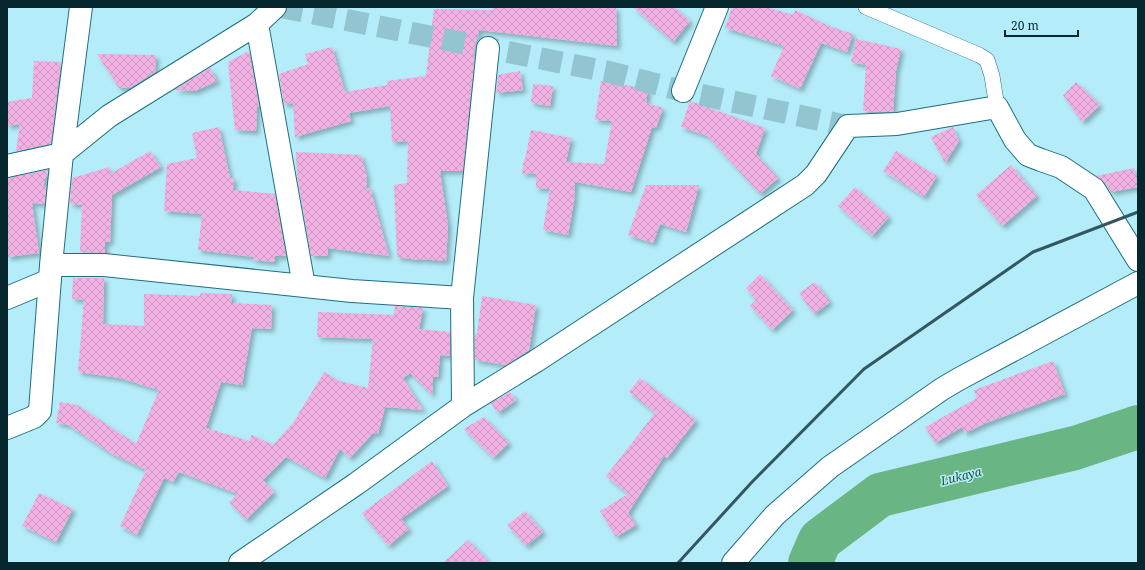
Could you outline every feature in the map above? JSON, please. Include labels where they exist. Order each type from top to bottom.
[{"type":"street","points":[[7,428],[34,417],[40,410],[50,272],[62,154],[81,7]]},
{"type":"street","points":[[7,166],[62,154],[109,116],[256,24],[275,7]]},
{"type":"street","points":[[683,92],[717,7]]},
{"type":"street","points":[[256,24],[304,286]]},
{"type":"street","points":[[463,406],[462,298],[488,48]]},
{"type":"street","points":[[240,563],[356,484],[463,406],[536,361],[805,184],[816,174],[848,126],[896,124],[997,107],[1015,140],[1028,155],[1062,167],[1094,189],[1138,260]]},
{"type":"street","points":[[7,298],[50,272],[104,265],[352,291],[462,298]]},
{"type":"street","points":[[733,563],[775,515],[830,467],[959,378],[1138,283]]},
{"type":"lane","points":[[866,7],[979,55],[987,60],[992,76],[997,107]]},
{"type":"building","points":[[493,7],[616,7],[617,46],[479,30],[463,171],[440,171],[448,226],[446,261],[418,260],[397,257],[394,185],[407,183],[408,141],[392,142],[390,106],[349,113],[351,121],[295,137],[293,103],[284,104],[279,74],[308,64],[305,54],[332,47],[345,92],[388,85],[387,81],[426,76],[434,9],[493,10]]},
{"type":"building","points":[[633,7],[674,7],[690,21],[673,42]]},
{"type":"building","points":[[732,7],[766,7],[793,15],[795,10],[829,26],[853,34],[847,52],[821,43],[800,89],[771,76],[784,46],[725,28]]},
{"type":"building","points":[[856,39],[901,49],[896,71],[893,112],[863,111],[866,65],[851,62]]},
{"type":"building","points":[[249,51],[259,106],[257,107],[256,131],[235,130],[228,62]]},
{"type":"building","points":[[97,54],[156,55],[155,72],[130,88],[119,88]]},
{"type":"building","points":[[34,61],[61,62],[51,144],[16,151],[20,124],[7,126],[7,102],[32,98]]},
{"type":"building","points":[[210,68],[217,81],[195,91],[174,90]]},
{"type":"building","points":[[520,71],[523,90],[496,93],[498,75]]},
{"type":"building","points":[[601,81],[648,89],[646,103],[663,108],[656,128],[652,127],[631,192],[575,182],[574,201],[568,235],[543,230],[550,189],[536,188],[536,174],[522,174],[531,130],[571,138],[566,162],[604,164],[612,121],[595,120]]},
{"type":"building","points":[[1076,82],[1100,105],[1082,122],[1063,95]]},
{"type":"building","points":[[533,84],[553,86],[550,106],[531,103]]},
{"type":"building","points":[[690,101],[765,128],[756,154],[778,178],[760,194],[707,136],[681,127]]},
{"type":"building","points":[[219,127],[230,178],[234,178],[233,190],[275,194],[286,256],[275,256],[275,262],[253,260],[253,257],[198,250],[202,214],[164,211],[167,164],[197,158],[192,133]]},
{"type":"building","points":[[953,127],[959,141],[945,163],[931,137]]},
{"type":"building","points":[[150,151],[161,167],[112,195],[110,242],[105,242],[105,253],[80,252],[82,205],[70,204],[72,178],[110,167],[110,174]]},
{"type":"building","points":[[896,151],[937,176],[924,197],[883,171]]},
{"type":"building","points":[[296,152],[361,155],[367,177],[366,189],[370,188],[389,256],[328,248],[328,256],[311,256],[297,175]]},
{"type":"building","points":[[1011,165],[1037,196],[1002,226],[976,195]]},
{"type":"building","points":[[1134,168],[1138,187],[1111,192],[1104,182],[1096,176]]},
{"type":"building","points":[[48,170],[43,187],[46,186],[45,204],[32,203],[39,253],[7,257],[7,178]]},
{"type":"building","points":[[646,185],[699,185],[686,232],[660,224],[653,243],[628,235]]},
{"type":"building","points":[[855,187],[889,217],[872,236],[838,206]]},
{"type":"building","points":[[760,274],[793,310],[772,330],[750,306],[756,300],[746,288]]},
{"type":"building","points":[[73,278],[104,278],[103,324],[144,326],[144,294],[200,296],[200,293],[232,294],[231,303],[272,305],[271,329],[252,328],[242,385],[221,382],[206,428],[249,441],[252,435],[273,445],[293,423],[324,372],[339,381],[368,388],[373,339],[317,337],[318,312],[394,315],[395,306],[423,308],[419,329],[450,332],[450,356],[440,355],[438,377],[433,377],[432,395],[410,373],[403,378],[423,410],[385,407],[378,434],[373,433],[350,458],[340,449],[325,478],[286,457],[263,480],[274,492],[246,520],[229,502],[238,494],[179,472],[173,482],[164,478],[137,535],[120,526],[146,470],[112,454],[68,425],[56,423],[60,402],[77,405],[136,444],[159,390],[119,378],[78,372],[84,300],[72,299]]},
{"type":"building","points":[[815,282],[830,302],[814,314],[799,293]]},
{"type":"building","points":[[482,296],[536,305],[529,350],[506,365],[475,360],[475,334],[477,334]]},
{"type":"building","points":[[1053,361],[1065,394],[986,423],[965,433],[962,427],[935,443],[925,427],[977,398],[974,390]]},
{"type":"building","points":[[640,378],[696,420],[667,458],[664,456],[628,513],[636,525],[616,537],[600,511],[628,494],[606,476],[655,413],[629,392]]},
{"type":"building","points":[[510,392],[516,400],[498,413],[491,403]]},
{"type":"building","points":[[484,417],[509,443],[493,458],[464,429]]},
{"type":"building","points":[[432,461],[448,486],[401,519],[409,529],[388,546],[362,513]]},
{"type":"building","points":[[39,493],[73,509],[56,542],[22,526]]},
{"type":"building","points":[[525,511],[543,532],[526,546],[507,525]]},
{"type":"building","points":[[468,540],[490,563],[443,563]]},
{"type":"waterway","name":"Lukaya","points":[[810,563],[820,540],[880,495],[1075,448],[1138,427]]},
{"type":"tunnel","points":[[281,7],[609,72],[683,91],[848,126]]},
{"type":"railway","points":[[678,563],[752,482],[864,369],[1033,252],[1138,212]]}]
